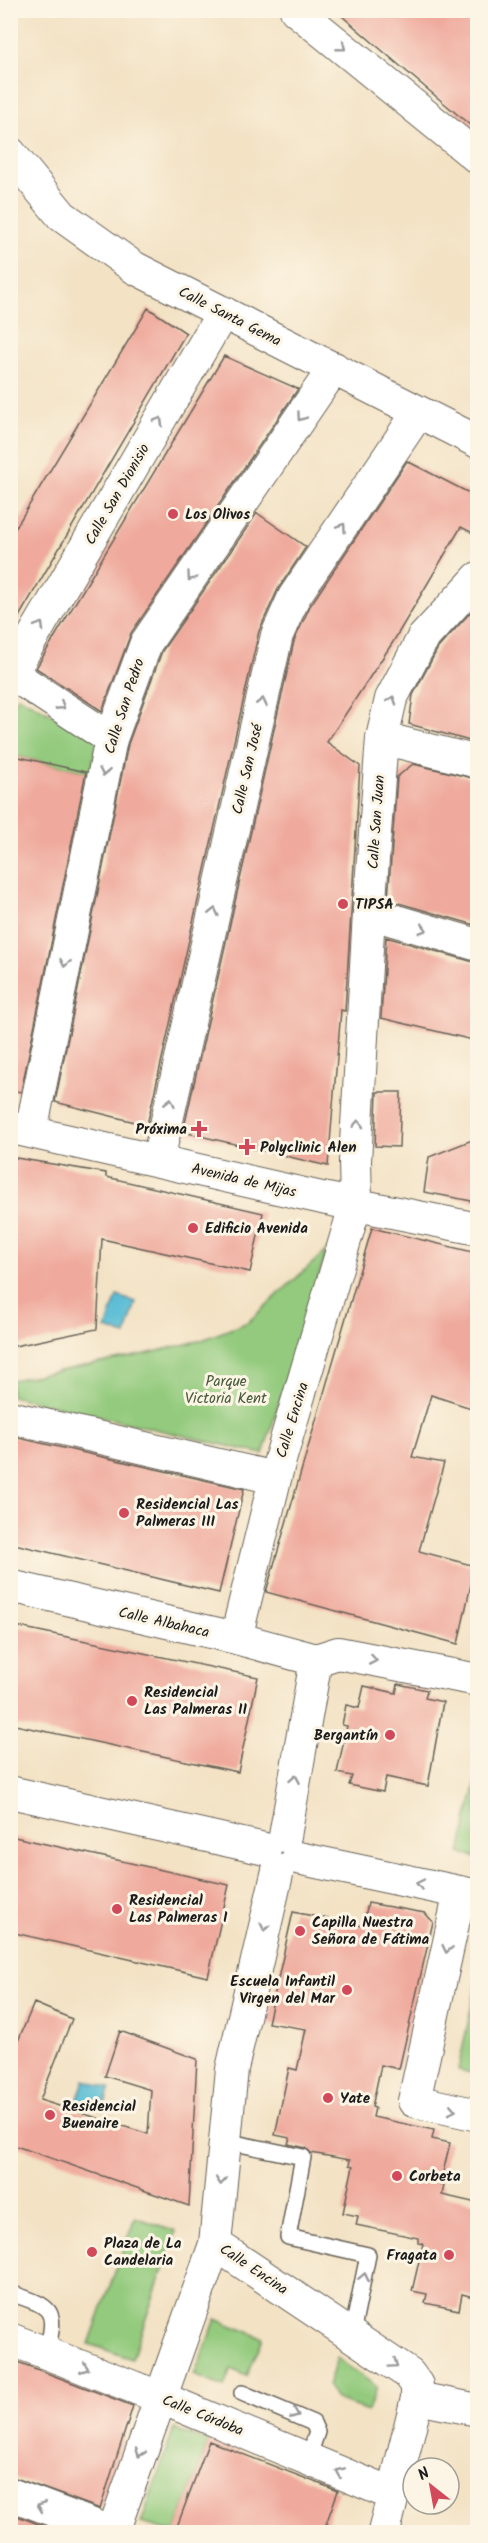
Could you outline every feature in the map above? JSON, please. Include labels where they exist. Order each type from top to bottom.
[{"type":"street","points":[[296,10],[477,158]]},
{"type":"street","name":"Calle Santa Gema","points":[[10,153],[62,216],[135,268],[477,442]]},
{"type":"street","name":"Calle San Dionisio","points":[[11,675],[223,312]]},
{"type":"street","name":"Calle San Pedro","points":[[21,1129],[111,739],[146,643],[334,368]]},
{"type":"street","name":"Calle San José","points":[[158,1160],[277,635],[294,597],[418,413]]},
{"type":"street","name":"Calle San Juan","points":[[356,1203],[356,1161],[369,913],[382,738],[391,699],[423,638],[477,578]]},
{"type":"street","points":[[11,675],[111,739]]},
{"type":"street","points":[[382,738],[477,762]]},
{"type":"street","points":[[369,913],[477,945]]},
{"type":"street","name":"Avenida de Mijas","points":[[21,1129],[322,1198],[477,1229]]},
{"type":"street","name":"Calle Encina","points":[[236,1638],[275,1478],[356,1203]]},
{"type":"street","points":[[10,1417],[275,1478]]},
{"type":"street","name":"Calle Albahaca","points":[[10,1586],[236,1638],[316,1660]]},
{"type":"street","points":[[316,1660],[338,1653],[477,1680]]},
{"type":"street","name":"Calle Encina","points":[[316,1660],[282,1853],[232,2069],[215,2244],[409,2374],[417,2385],[417,2398]]},
{"type":"street","points":[[10,1792],[469,1894],[414,2102],[477,2115]]},
{"type":"street","points":[[10,2494],[112,2532],[215,2244]]},
{"type":"street","name":"Calle Córdoba","points":[[10,2340],[159,2397],[394,2495]]},
{"type":"street","points":[[384,2532],[417,2398],[477,2410]]},
{"type":"lane","points":[[225,2141],[303,2157],[288,2237],[368,2255],[352,2334]]},
{"type":"lane","points":[[10,2293],[37,2302],[48,2310],[54,2324],[46,2353]]},
{"type":"lane","points":[[242,2393],[314,2423],[317,2432],[309,2459]]},
{"type":"green space","points":[[18,696],[98,739],[91,773],[11,755],[10,708]]},
{"type":"green space","name":"Parque Victoria Kent","points":[[327,1250],[263,1454],[11,1396],[11,1380],[146,1354],[202,1340],[248,1322]]},
{"type":"green space","points":[[477,1776],[478,1858],[460,1853]]},
{"type":"green space","points":[[477,1980],[477,2074],[458,2070]]},
{"type":"green space","points":[[135,2217],[176,2231],[132,2359],[89,2344]]},
{"type":"green space","points":[[216,2319],[263,2338],[247,2376],[231,2369],[224,2387],[194,2375]]},
{"type":"green space","points":[[337,2358],[377,2387],[368,2411],[336,2400],[328,2386]]},
{"type":"green space","points":[[174,2429],[209,2441],[175,2532],[141,2523]]},
{"type":"water","points":[[117,1296],[136,1302],[126,1335],[106,1329]]},
{"type":"water","points":[[84,2080],[110,2088],[103,2110],[77,2102]]},
{"type":"building","points":[[335,10],[477,10],[477,131],[413,77]]},
{"type":"building","points":[[148,308],[186,333],[10,632],[10,537]]},
{"type":"building","name":"Los Olivos","points":[[224,356],[298,389],[131,633],[102,711],[36,668]]},
{"type":"building","points":[[407,461],[477,497],[477,535],[461,527],[393,642],[327,742],[360,766],[345,1011],[341,1010],[328,1166],[183,1132],[294,641],[310,606]]},
{"type":"building","points":[[257,513],[306,547],[278,589],[259,631],[147,1125],[55,1102],[128,744],[162,651]]},
{"type":"building","points":[[477,605],[477,743],[409,724],[413,695],[438,648]]},
{"type":"building","points":[[10,755],[86,772],[21,1092],[10,1090]]},
{"type":"building","points":[[413,764],[477,779],[477,915],[475,925],[388,900],[397,777]]},
{"type":"building","points":[[386,937],[477,963],[477,1041],[381,1018]]},
{"type":"building","points":[[377,1092],[401,1092],[399,1147],[375,1146]]},
{"type":"building","points":[[477,1138],[477,1202],[424,1192],[429,1157]]},
{"type":"building","points":[[10,1157],[106,1173],[106,1177],[263,1213],[250,1272],[102,1239],[97,1329],[10,1347]]},
{"type":"building","points":[[372,1228],[477,1253],[477,1410],[431,1395],[412,1457],[444,1463],[419,1551],[475,1566],[458,1644],[266,1592]]},
{"type":"building","name":"Residencial Las Palmeras III","points":[[10,1436],[244,1489],[219,1593],[10,1543]]},
{"type":"building","name":"Residencial Las Palmeras II","points":[[10,1625],[258,1677],[238,1772],[10,1724]]},
{"type":"building","name":"Bergantín","points":[[398,1684],[427,1690],[425,1698],[443,1702],[428,1786],[386,1777],[383,1792],[349,1785],[352,1776],[337,1773],[347,1726],[342,1725],[346,1705],[359,1708],[364,1686],[396,1693]]},
{"type":"building","name":"Residencial Las Palmeras I","points":[[10,1836],[229,1885],[208,1977],[10,1932]]},
{"type":"building","points":[[368,1903],[425,1913],[433,1922],[399,2069],[381,2065],[372,2107],[375,2108],[373,2117],[434,2130],[432,2139],[450,2143],[440,2185],[444,2186],[442,2195],[477,2203],[477,2298],[462,2294],[459,2310],[425,2303],[427,2294],[412,2291],[423,2244],[418,2243],[418,2238],[356,2225],[358,2216],[343,2213],[353,2166],[349,2165],[350,2160],[311,2153],[306,2148],[288,2144],[290,2138],[275,2135],[289,2068],[297,2070],[306,2029],[268,2023],[293,1912],[363,1926]]},
{"type":"building","name":"Residencial Buenaire","points":[[34,2003],[72,2019],[40,2100],[148,2134],[151,2090],[105,2076],[120,2031],[197,2059],[189,2206],[10,2144],[10,2060]]},
{"type":"building","points":[[10,2359],[133,2406],[100,2509],[10,2476]]},
{"type":"building","points":[[209,2441],[338,2491],[323,2532],[175,2532]]},
{"type":"building","points":[[10,2513],[51,2529],[50,2532],[10,2532]]},
{"type":"place","name":"Los Olivos","points":[[173,514]]},
{"type":"place","name":"TIPSA","points":[[343,904]]},
{"type":"place","name":"Próxima","points":[[199,1129]]},
{"type":"place","name":"Polyclinic Alen","points":[[247,1147]]},
{"type":"place","name":"Edificio Avenida","points":[[193,1228]]},
{"type":"place","name":"Residencial Las Palmeras III","points":[[124,1513]]},
{"type":"place","name":"Residencial Las Palmeras II","points":[[132,1701]]},
{"type":"place","name":"Bergantín","points":[[390,1735]]},
{"type":"place","name":"Residencial Las Palmeras I","points":[[117,1909]]},
{"type":"place","name":"Capilla Nuestra Señora de Fátima","points":[[300,1931]]},
{"type":"place","name":"Escuela Infantil Virgen del Mar","points":[[347,1990]]},
{"type":"place","name":"Yate","points":[[328,2098]]},
{"type":"place","name":"Residencial Buenaire","points":[[50,2115]]},
{"type":"place","name":"Corbeta","points":[[397,2176]]},
{"type":"place","name":"Plaza de La Candelaria","points":[[92,2252]]},
{"type":"place","name":"Fragata","points":[[449,2255]]}]
